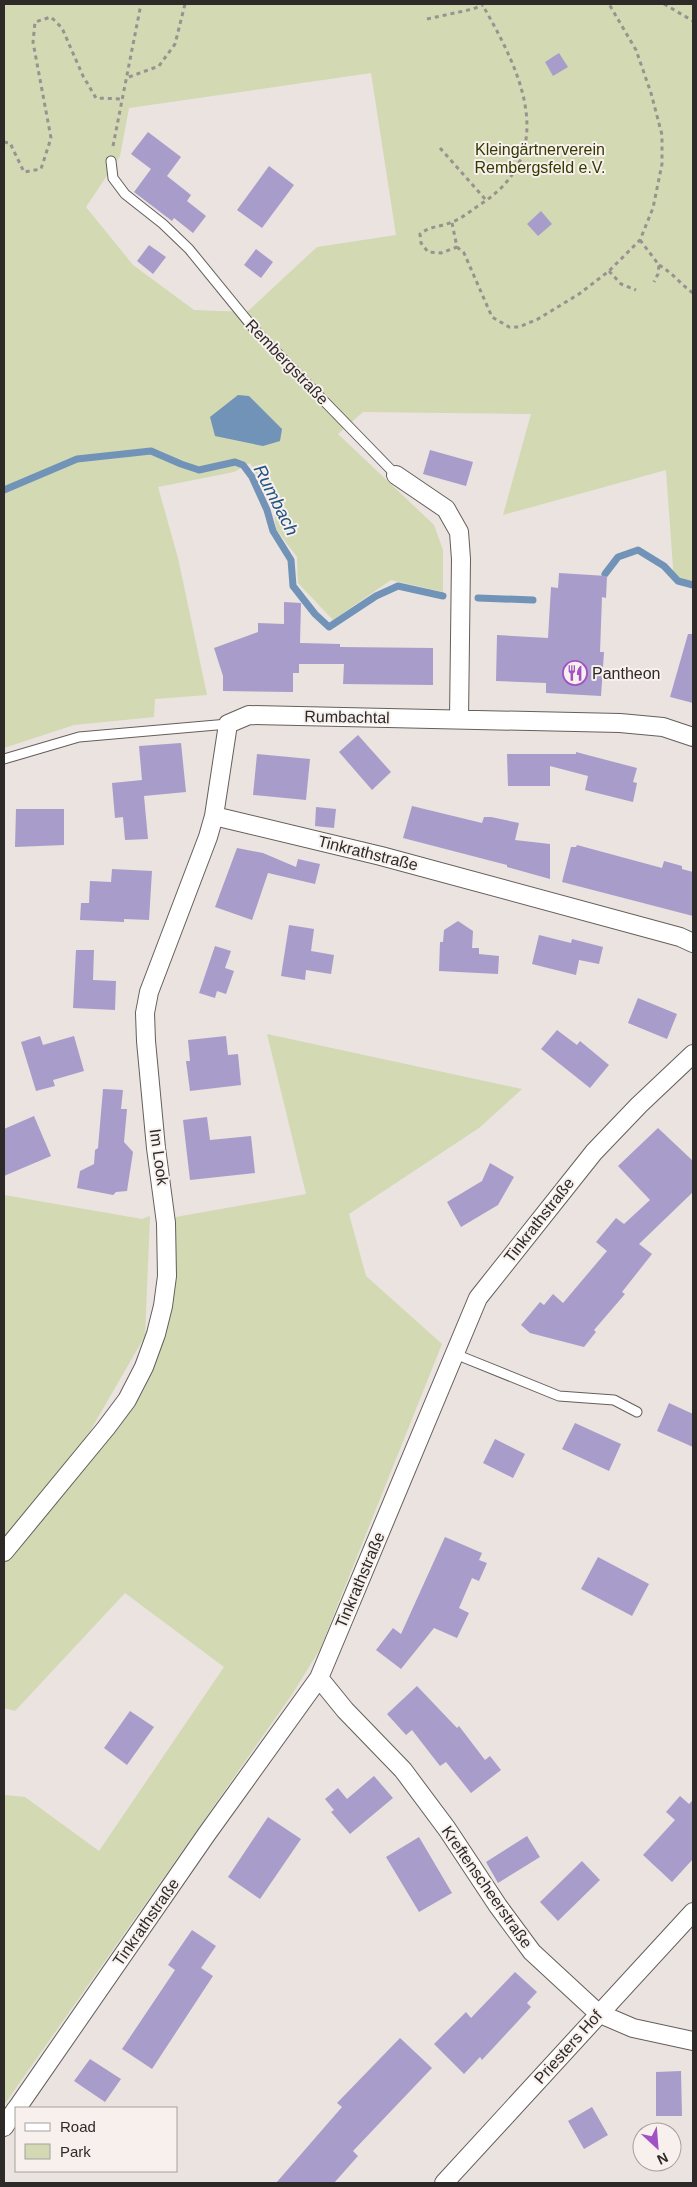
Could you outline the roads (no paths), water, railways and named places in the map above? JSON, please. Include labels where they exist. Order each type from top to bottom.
[{"type":"street","name":"Rembergstraße","points":[[396,475],[446,509],[459,532],[461,559],[459,719]]},
{"type":"street","name":"Rumbachtal","points":[[228,724],[249,715],[620,723],[663,727],[693,737]]},
{"type":"street","name":"Im Look","points":[[4,1552],[127,1400],[144,1367],[156,1334],[163,1306],[166,1276],[166,1223],[165,1200],[156,1148],[145,1013],[149,992],[208,837],[214,816],[228,724]]},
{"type":"street","name":"Tinkrathstraße","points":[[214,816],[381,856],[680,937],[693,943]]},
{"type":"street","name":"Tinkrathstraße","points":[[17,2107],[206,1835],[319,1678],[478,1298],[594,1152],[639,1104],[693,1054]]},
{"type":"street","name":"Kreftenscheerstraße","points":[[319,1678],[345,1710],[404,1770],[448,1829],[498,1906],[532,1952],[598,2013],[633,2028],[693,2040]]},
{"type":"street","name":"Priesters Hof","points":[[444,2183],[500,2124],[598,2013],[693,1912]]},
{"type":"street","name":"Tinkrathstraße","points":[[4,2127],[15,2110]]},
{"type":"lane","name":"Rembergstraße","points":[[110,161],[113,178],[125,194],[189,249],[255,330],[396,475]]},
{"type":"lane","name":"Rumbachtal","points":[[4,759],[79,737],[228,724]]},
{"type":"lane","points":[[455,1354],[559,1396],[614,1400],[637,1412]]},
{"type":"water","points":[[238,395],[249,396],[282,429],[280,441],[263,446],[215,436],[210,417]]},
{"type":"waterway","name":"Rumbach","points":[[4,490],[77,459],[151,451],[199,470],[235,462],[243,465],[252,477],[267,510],[273,531],[291,560],[293,586],[315,614],[329,627],[376,596],[398,586],[443,596]]},
{"type":"waterway","name":"Rumbach","points":[[605,574],[618,557],[638,550],[664,566],[678,581],[693,585]]},
{"type":"waterway","name":"Rumbach","points":[[478,598],[533,600]]},
{"type":"place","name":"Pantheon","points":[[575,673]]},
{"type":"park label","name":"Kleingärtnerverein Rembergsfeld e.V.","points":[[540,158]]}]
